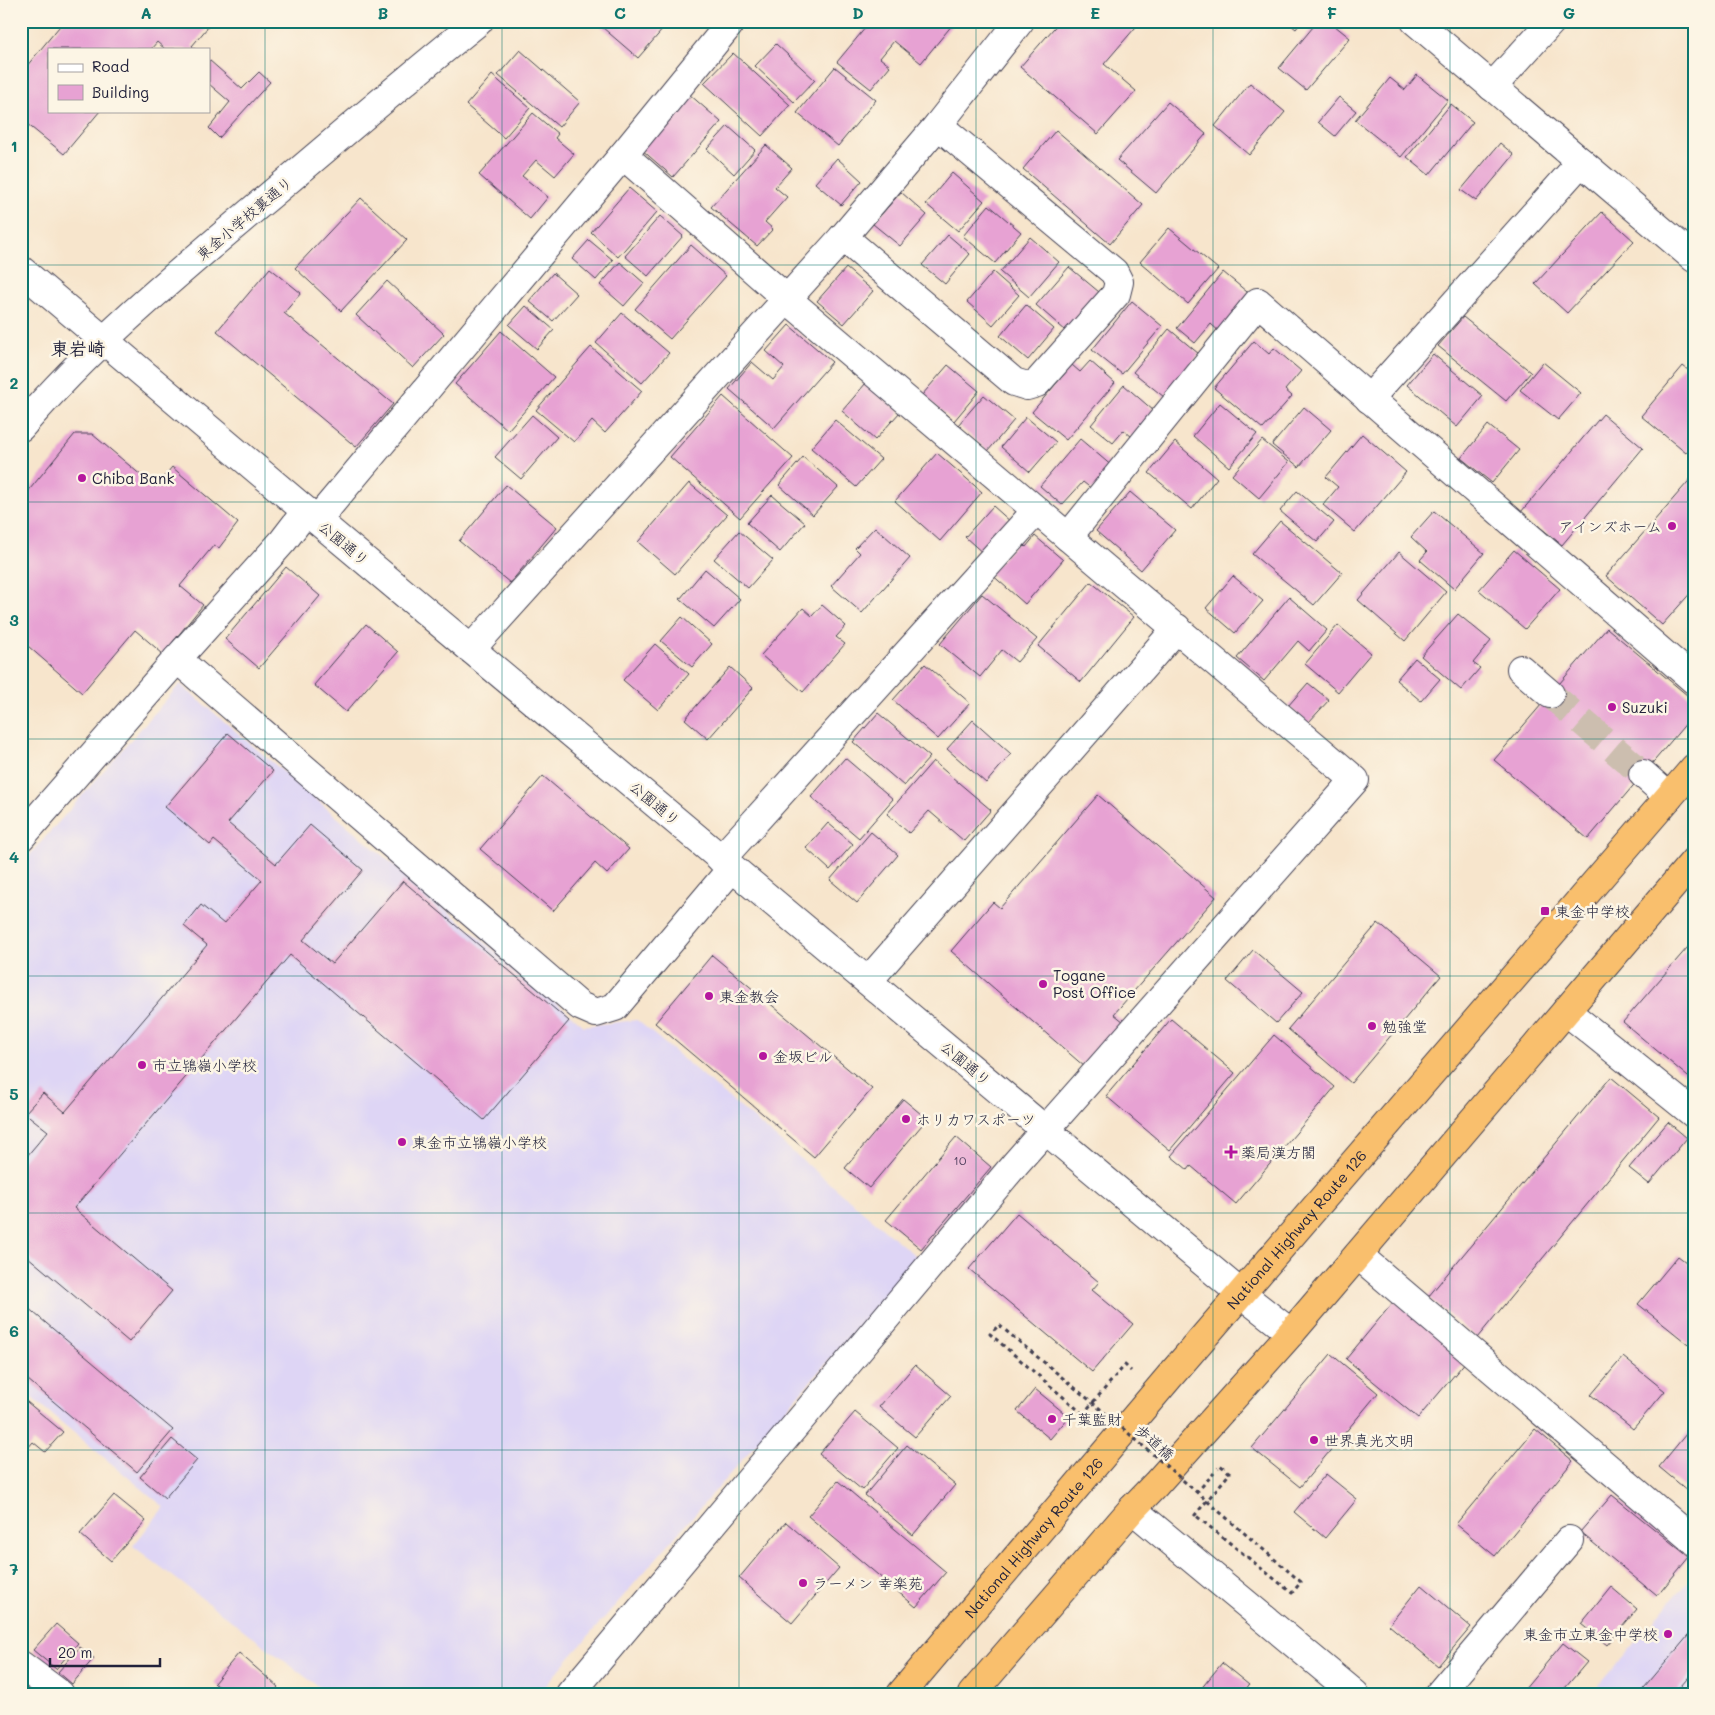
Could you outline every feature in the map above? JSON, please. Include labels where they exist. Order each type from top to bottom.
[{"type":"highway","name":"National Highway Route 126","points":[[901,1694],[1240,1293],[1694,768]]},
{"type":"highway","points":[[972,1694],[1132,1509],[1163,1477],[1291,1333],[1566,1010],[1691,869]]},
{"type":"street","name":"東金小学校裏通り","points":[[21,427],[47,396],[104,338],[164,285],[479,21]]},
{"type":"street","points":[[21,838],[283,541],[312,516],[624,155],[729,25],[725,21]]},
{"type":"street","points":[[471,648],[843,237],[938,126],[1020,21]]},
{"type":"street","points":[[1415,21],[1694,258]]},
{"type":"street","points":[[1492,87],[1552,21]]},
{"type":"street","points":[[843,237],[1014,382],[1028,386],[1037,383],[1116,294],[1119,282],[1114,272],[938,126]]},
{"type":"street","points":[[570,1694],[1045,1130],[1355,780],[786,299],[624,155]]},
{"type":"street","points":[[1369,399],[1581,162]]},
{"type":"street","name":"公園通り","points":[[21,270],[1045,1130],[1240,1293],[1291,1333]]},
{"type":"street","points":[[1068,538],[1258,302],[1694,680]]},
{"type":"street","points":[[177,659],[580,1006],[596,1013],[615,1008],[727,863],[1036,511]]},
{"type":"street","points":[[868,981],[1177,628]]},
{"type":"street","points":[[1521,669],[1550,694]]},
{"type":"street","points":[[1643,774],[1669,797]]},
{"type":"street","points":[[1566,1010],[1694,1114]]},
{"type":"street","points":[[1358,1255],[1694,1541]]},
{"type":"street","points":[[1132,1509],[1355,1694]]},
{"type":"street","points":[[1439,1694],[1569,1540]]},
{"type":"street","points":[[21,1665],[60,1694]]},
{"type":"path","name":"歩道橋","points":[[1126,1379],[1132,1372],[1125,1365],[1083,1414],[990,1334],[998,1325],[1099,1408],[1196,1493],[1301,1582],[1292,1593],[1195,1515],[1230,1473],[1220,1465],[1196,1493]]},
{"type":"path","points":[[1099,1408],[1106,1401]]},
{"type":"shaded area","name":"東金市立鴇嶺小学校","points":[[180,684],[584,1026],[637,1020],[918,1258],[538,1694],[328,1694],[133,1546],[164,1507],[21,1389],[21,865]]},
{"type":"shaded area","name":"東金市立東金中学校","points":[[1694,1574],[1694,1694],[1592,1694]]},
{"type":"building","points":[[64,21],[213,21],[192,46],[194,48],[164,48],[157,42],[152,48],[48,48],[48,112],[99,112],[64,154],[21,119],[21,73]]},
{"type":"building","points":[[595,21],[670,21],[638,58]]},
{"type":"building","points":[[871,21],[949,21],[953,24],[921,63],[894,41],[880,58],[890,66],[871,89],[837,62]]},
{"type":"building","points":[[1060,21],[1141,21],[1104,64],[1136,91],[1098,134],[1020,67]]},
{"type":"building","points":[[1286,21],[1302,21],[1296,29]]},
{"type":"building","points":[[1318,21],[1329,21],[1350,38],[1306,90],[1279,68]]},
{"type":"building","points":[[776,44],[815,80],[794,102],[755,66]]},
{"type":"building","points":[[520,50],[580,102],[559,127],[498,75]]},
{"type":"building","points":[[733,53],[790,105],[762,136],[704,83]]},
{"type":"building","points":[[210,61],[242,89],[259,72],[270,82],[219,138],[209,128],[230,102],[210,85]]},
{"type":"building","points":[[835,67],[876,100],[838,146],[797,113]]},
{"type":"building","points":[[492,75],[530,108],[504,138],[466,105]]},
{"type":"building","points":[[1417,75],[1448,100],[1401,157],[1355,120],[1390,78],[1405,90]]},
{"type":"building","points":[[1250,83],[1285,112],[1249,155],[1215,126]]},
{"type":"building","points":[[689,94],[721,122],[673,177],[641,149]]},
{"type":"building","points":[[1339,97],[1356,111],[1335,136],[1318,122]]},
{"type":"building","points":[[1168,102],[1206,134],[1156,193],[1117,160]]},
{"type":"building","points":[[1451,104],[1473,122],[1429,175],[1407,157]]},
{"type":"building","points":[[533,113],[558,134],[555,138],[574,154],[555,176],[536,160],[522,176],[548,197],[530,219],[479,175]]},
{"type":"building","points":[[728,126],[755,150],[734,174],[707,149]]},
{"type":"building","points":[[1056,130],[1143,205],[1110,244],[1023,169]]},
{"type":"building","points":[[1500,143],[1514,155],[1476,201],[1461,190]]},
{"type":"building","points":[[766,145],[792,168],[775,187],[787,197],[765,222],[773,229],[757,246],[711,207]]},
{"type":"building","points":[[837,158],[862,181],[841,205],[815,183]]},
{"type":"building","points":[[952,173],[984,201],[958,231],[926,204]]},
{"type":"building","points":[[629,188],[657,212],[618,257],[591,232]]},
{"type":"building","points":[[901,192],[927,215],[900,246],[873,224]]},
{"type":"building","points":[[361,198],[407,240],[341,311],[295,268]]},
{"type":"building","points":[[989,205],[1021,232],[995,263],[963,236]]},
{"type":"building","points":[[1602,212],[1634,241],[1567,313],[1535,284]]},
{"type":"building","points":[[660,216],[683,236],[648,276],[625,256]]},
{"type":"building","points":[[1169,228],[1218,269],[1188,304],[1140,262]]},
{"type":"building","points":[[948,235],[970,254],[945,284],[922,265]]},
{"type":"building","points":[[1030,237],[1059,262],[1029,297],[1000,272]]},
{"type":"building","points":[[589,240],[613,260],[596,280],[572,259]]},
{"type":"building","points":[[691,245],[726,276],[670,339],[635,309]]},
{"type":"building","points":[[620,262],[644,283],[624,306],[600,285]]},
{"type":"building","points":[[1069,267],[1099,292],[1066,331],[1036,305]]},
{"type":"building","points":[[270,268],[301,293],[284,313],[393,404],[356,447],[217,331]]},
{"type":"building","points":[[846,268],[873,291],[844,324],[817,301]]},
{"type":"building","points":[[993,272],[1019,295],[993,325],[967,302]]},
{"type":"building","points":[[1223,272],[1253,297],[1222,334],[1211,324],[1195,343],[1177,328]]},
{"type":"building","points":[[553,273],[577,294],[553,321],[529,301]]},
{"type":"building","points":[[387,281],[444,334],[413,368],[356,315]]},
{"type":"building","points":[[1132,301],[1162,326],[1122,374],[1092,350]]},
{"type":"building","points":[[1026,305],[1054,329],[1028,360],[1000,336]]},
{"type":"building","points":[[526,306],[554,330],[537,349],[509,325]]},
{"type":"building","points":[[622,313],[669,353],[642,383],[596,343]]},
{"type":"building","points":[[1463,317],[1531,372],[1506,401],[1438,346]]},
{"type":"building","points":[[789,325],[832,362],[774,428],[729,389],[752,362],[773,380],[784,367],[766,351]]},
{"type":"building","points":[[1169,329],[1199,354],[1164,397],[1133,372]]},
{"type":"building","points":[[501,331],[554,377],[508,430],[455,384]]},
{"type":"building","points":[[1254,341],[1269,354],[1274,348],[1301,371],[1285,390],[1292,396],[1263,429],[1214,388]]},
{"type":"building","points":[[591,347],[642,391],[605,433],[592,421],[574,442],[536,410]]},
{"type":"building","points":[[1433,354],[1483,396],[1457,427],[1407,385]]},
{"type":"building","points":[[1090,361],[1115,383],[1066,440],[1032,412],[1072,365],[1080,372]]},
{"type":"building","points":[[1543,362],[1581,393],[1558,420],[1520,390]]},
{"type":"building","points":[[948,365],[979,391],[954,421],[922,395]]},
{"type":"building","points":[[1683,366],[1694,375],[1694,443],[1686,453],[1641,416]]},
{"type":"building","points":[[866,383],[900,412],[875,440],[842,411]]},
{"type":"building","points":[[1124,385],[1154,411],[1132,437],[1124,430],[1113,443],[1091,425]]},
{"type":"building","points":[[984,395],[1014,420],[988,451],[958,425]]},
{"type":"building","points":[[723,396],[793,458],[740,518],[670,457]]},
{"type":"building","points":[[1220,403],[1257,434],[1229,467],[1193,436]]},
{"type":"building","points":[[1304,407],[1331,430],[1299,467],[1272,445]]},
{"type":"building","points":[[1603,414],[1643,448],[1562,545],[1521,512]]},
{"type":"building","points":[[532,415],[557,437],[521,479],[495,457]]},
{"type":"building","points":[[1026,417],[1056,442],[1030,472],[1001,447]]},
{"type":"building","points":[[835,420],[881,459],[856,487],[811,448]]},
{"type":"building","points":[[1488,425],[1519,450],[1492,483],[1461,458]]},
{"type":"building","points":[[75,434],[92,434],[155,487],[172,467],[238,523],[219,548],[214,545],[180,586],[203,605],[163,654],[135,630],[82,693],[21,640],[21,500]]},
{"type":"building","points":[[1362,434],[1406,472],[1355,532],[1323,505],[1338,487],[1326,477]]},
{"type":"building","points":[[1080,439],[1113,467],[1093,490],[1083,482],[1062,505],[1040,486]]},
{"type":"building","points":[[1262,440],[1289,462],[1259,498],[1232,475]]},
{"type":"building","points":[[1175,442],[1217,478],[1192,509],[1149,473]]},
{"type":"building","points":[[937,453],[982,492],[940,541],[895,501]]},
{"type":"building","points":[[803,457],[838,487],[813,515],[779,485]]},
{"type":"building","name":"アインズホーム","points":[[1694,475],[1694,589],[1662,625],[1606,576]]},
{"type":"building","points":[[689,483],[727,515],[675,574],[638,542]]},
{"type":"building","points":[[506,485],[557,527],[510,583],[459,541]]},
{"type":"building","points":[[1297,491],[1334,522],[1317,542],[1280,511]]},
{"type":"building","points":[[1130,492],[1175,530],[1141,570],[1096,531]]},
{"type":"building","points":[[772,495],[805,523],[780,552],[747,523]]},
{"type":"building","points":[[993,506],[1012,523],[985,555],[965,537]]},
{"type":"building","points":[[1434,511],[1484,553],[1454,589],[1420,560],[1427,552],[1411,537]]},
{"type":"building","points":[[1280,521],[1342,573],[1314,605],[1252,554]]},
{"type":"building","points":[[875,527],[910,558],[862,613],[831,586],[860,553],[855,548]]},
{"type":"building","points":[[739,531],[773,560],[748,588],[714,559]]},
{"type":"building","points":[[1035,536],[1063,560],[1025,604],[990,573],[1019,540],[1026,547]]},
{"type":"building","points":[[1514,550],[1560,589],[1525,629],[1479,590]]},
{"type":"building","points":[[1399,552],[1446,592],[1405,641],[1358,600]]},
{"type":"building","points":[[286,567],[320,596],[259,668],[225,639]]},
{"type":"building","points":[[705,569],[740,599],[714,628],[680,599]]},
{"type":"building","points":[[1233,576],[1263,601],[1235,633],[1206,608]]},
{"type":"building","points":[[1091,582],[1134,617],[1081,682],[1038,646]]},
{"type":"building","points":[[982,594],[1037,639],[1017,662],[1002,650],[980,677],[940,644]]},
{"type":"building","points":[[1289,597],[1327,630],[1309,651],[1298,641],[1264,681],[1237,658]]},
{"type":"building","points":[[822,605],[846,626],[836,637],[845,644],[803,692],[761,655],[803,608],[812,616]]},
{"type":"building","points":[[1458,614],[1491,641],[1473,663],[1480,668],[1461,690],[1421,656]]},
{"type":"building","points":[[682,617],[712,644],[692,667],[661,641]]},
{"type":"building","points":[[366,624],[398,652],[346,712],[314,685]]},
{"type":"building","points":[[1338,625],[1371,653],[1338,692],[1305,664]]},
{"type":"building","points":[[1607,628],[1694,701],[1694,714],[1588,839],[1494,760]]},
{"type":"building","points":[[655,644],[689,674],[658,710],[623,680]]},
{"type":"building","points":[[1415,658],[1440,679],[1421,701],[1396,680]]},
{"type":"building","points":[[925,664],[970,703],[938,739],[893,700]]},
{"type":"building","points":[[730,667],[753,688],[708,739],[685,719]]},
{"type":"building","points":[[1308,683],[1329,700],[1308,723],[1288,706]]},
{"type":"building","points":[[878,713],[930,757],[904,786],[853,742]]},
{"type":"building","points":[[973,720],[1011,754],[986,783],[947,749]]},
{"type":"building","points":[[228,733],[273,771],[228,823],[276,864],[310,825],[363,870],[303,940],[332,964],[403,881],[569,1021],[484,1120],[290,955],[74,1208],[172,1291],[129,1342],[21,1251],[21,1163],[48,1131],[25,1113],[43,1093],[65,1112],[207,945],[184,926],[201,905],[224,924],[262,880],[214,840],[210,845],[165,807]]},
{"type":"building","points":[[845,758],[893,799],[859,838],[811,797]]},
{"type":"building","points":[[933,761],[991,810],[964,841],[929,811],[909,833],[887,814]]},
{"type":"building","points":[[543,776],[629,849],[607,874],[595,863],[553,911],[480,849]]},
{"type":"building","points":[[1098,795],[1216,897],[1114,1014],[1124,1022],[1085,1067],[951,951],[993,902],[1000,908]]},
{"type":"building","points":[[828,823],[853,844],[830,870],[806,848]]},
{"type":"building","points":[[871,832],[898,855],[857,903],[830,880]]},
{"type":"building","points":[[1378,923],[1441,976],[1351,1083],[1288,1029]]},
{"type":"building","points":[[1694,940],[1694,1082],[1623,1022]]},
{"type":"building","points":[[1253,950],[1303,992],[1276,1023],[1227,981]]},
{"type":"building","name":"金坂ビル","points":[[712,955],[872,1089],[814,1157],[655,1023]]},
{"type":"building","points":[[1171,1019],[1235,1073],[1170,1150],[1106,1096]]},
{"type":"building","points":[[1274,1035],[1335,1087],[1236,1204],[1191,1166],[1188,1170],[1171,1156]]},
{"type":"building","points":[[1611,1077],[1659,1117],[1477,1338],[1428,1297]]},
{"type":"building","points":[[903,1099],[927,1119],[869,1188],[845,1168]]},
{"type":"building","points":[[1668,1122],[1687,1138],[1649,1184],[1629,1168]]},
{"type":"building","points":[[956,1137],[991,1167],[921,1249],[886,1220]]},
{"type":"building","points":[[1017,1213],[1099,1282],[1092,1290],[1133,1324],[1092,1372],[969,1269]]},
{"type":"building","points":[[1678,1256],[1694,1268],[1694,1349],[1638,1304]]},
{"type":"building","points":[[1395,1300],[1467,1360],[1418,1418],[1346,1359]]},
{"type":"building","points":[[21,1302],[173,1430],[137,1472],[21,1374]]},
{"type":"building","points":[[1331,1354],[1378,1393],[1300,1487],[1252,1448]]},
{"type":"building","points":[[1623,1357],[1665,1391],[1633,1429],[1591,1395]]},
{"type":"building","points":[[915,1365],[951,1396],[915,1437],[879,1407]]},
{"type":"building","points":[[1035,1389],[1069,1417],[1050,1439],[1017,1411]]},
{"type":"building","points":[[21,1397],[63,1432],[45,1452],[33,1442],[21,1456]]},
{"type":"building","points":[[855,1412],[898,1448],[862,1490],[819,1454]]},
{"type":"building","points":[[1691,1428],[1694,1430],[1694,1496],[1659,1467]]},
{"type":"building","points":[[1535,1429],[1573,1461],[1495,1556],[1456,1524]]},
{"type":"building","points":[[172,1439],[197,1460],[165,1498],[140,1477]]},
{"type":"building","points":[[907,1445],[955,1485],[913,1535],[865,1495]]},
{"type":"building","points":[[1326,1474],[1357,1499],[1325,1538],[1294,1512]]},
{"type":"building","points":[[838,1481],[946,1572],[916,1607],[808,1516]]},
{"type":"building","points":[[114,1495],[146,1521],[111,1561],[80,1534]]},
{"type":"building","points":[[1612,1495],[1689,1557],[1657,1596],[1580,1532]]},
{"type":"building","points":[[786,1522],[839,1568],[792,1623],[739,1578]]},
{"type":"building","points":[[1421,1585],[1471,1627],[1438,1666],[1389,1625]]},
{"type":"building","points":[[1611,1587],[1637,1609],[1607,1645],[1581,1624]]},
{"type":"building","points":[[56,1624],[78,1643],[56,1669],[33,1650]]},
{"type":"building","points":[[1694,1629],[1694,1671],[1674,1694],[1639,1694]]},
{"type":"building","points":[[1563,1643],[1587,1662],[1560,1694],[1528,1694],[1524,1690]]},
{"type":"building","points":[[80,1647],[94,1658],[72,1684],[58,1672]]},
{"type":"building","points":[[239,1653],[278,1687],[272,1694],[227,1694],[214,1683]]},
{"type":"building","points":[[1222,1663],[1249,1685],[1242,1694],[1205,1694],[1200,1690]]},
{"type":"tunnel","points":[[1550,694],[1643,774]]},
{"type":"place","name":"Chiba Bank","points":[[82,478]]},
{"type":"place","name":"アインズホーム","points":[[1672,526]]},
{"type":"place","name":"Suzuki","points":[[1612,707]]},
{"type":"place","name":"東金中学校","points":[[1545,911]]},
{"type":"place","name":"Togane Post Office","points":[[1043,984]]},
{"type":"place","name":"東金教会","points":[[709,996]]},
{"type":"place","name":"勉強堂","points":[[1372,1026]]},
{"type":"place","name":"金坂ビル","points":[[763,1056]]},
{"type":"place","name":"市立鴇嶺小学校","points":[[142,1065]]},
{"type":"place","name":"ホリカワスポーツ","points":[[906,1119]]},
{"type":"place","name":"東金市立鴇嶺小学校","points":[[402,1142]]},
{"type":"place","name":"薬局漢方閣","points":[[1231,1152]]},
{"type":"place","name":"千葉監財","points":[[1052,1419]]},
{"type":"place","name":"世界真光文明","points":[[1314,1440]]},
{"type":"place","name":"ラーメン 幸楽苑","points":[[803,1583]]},
{"type":"place","name":"東金市立東金中学校","points":[[1668,1634]]},
{"type":"district","name":"東岩崎","points":[[78,348]]}]
